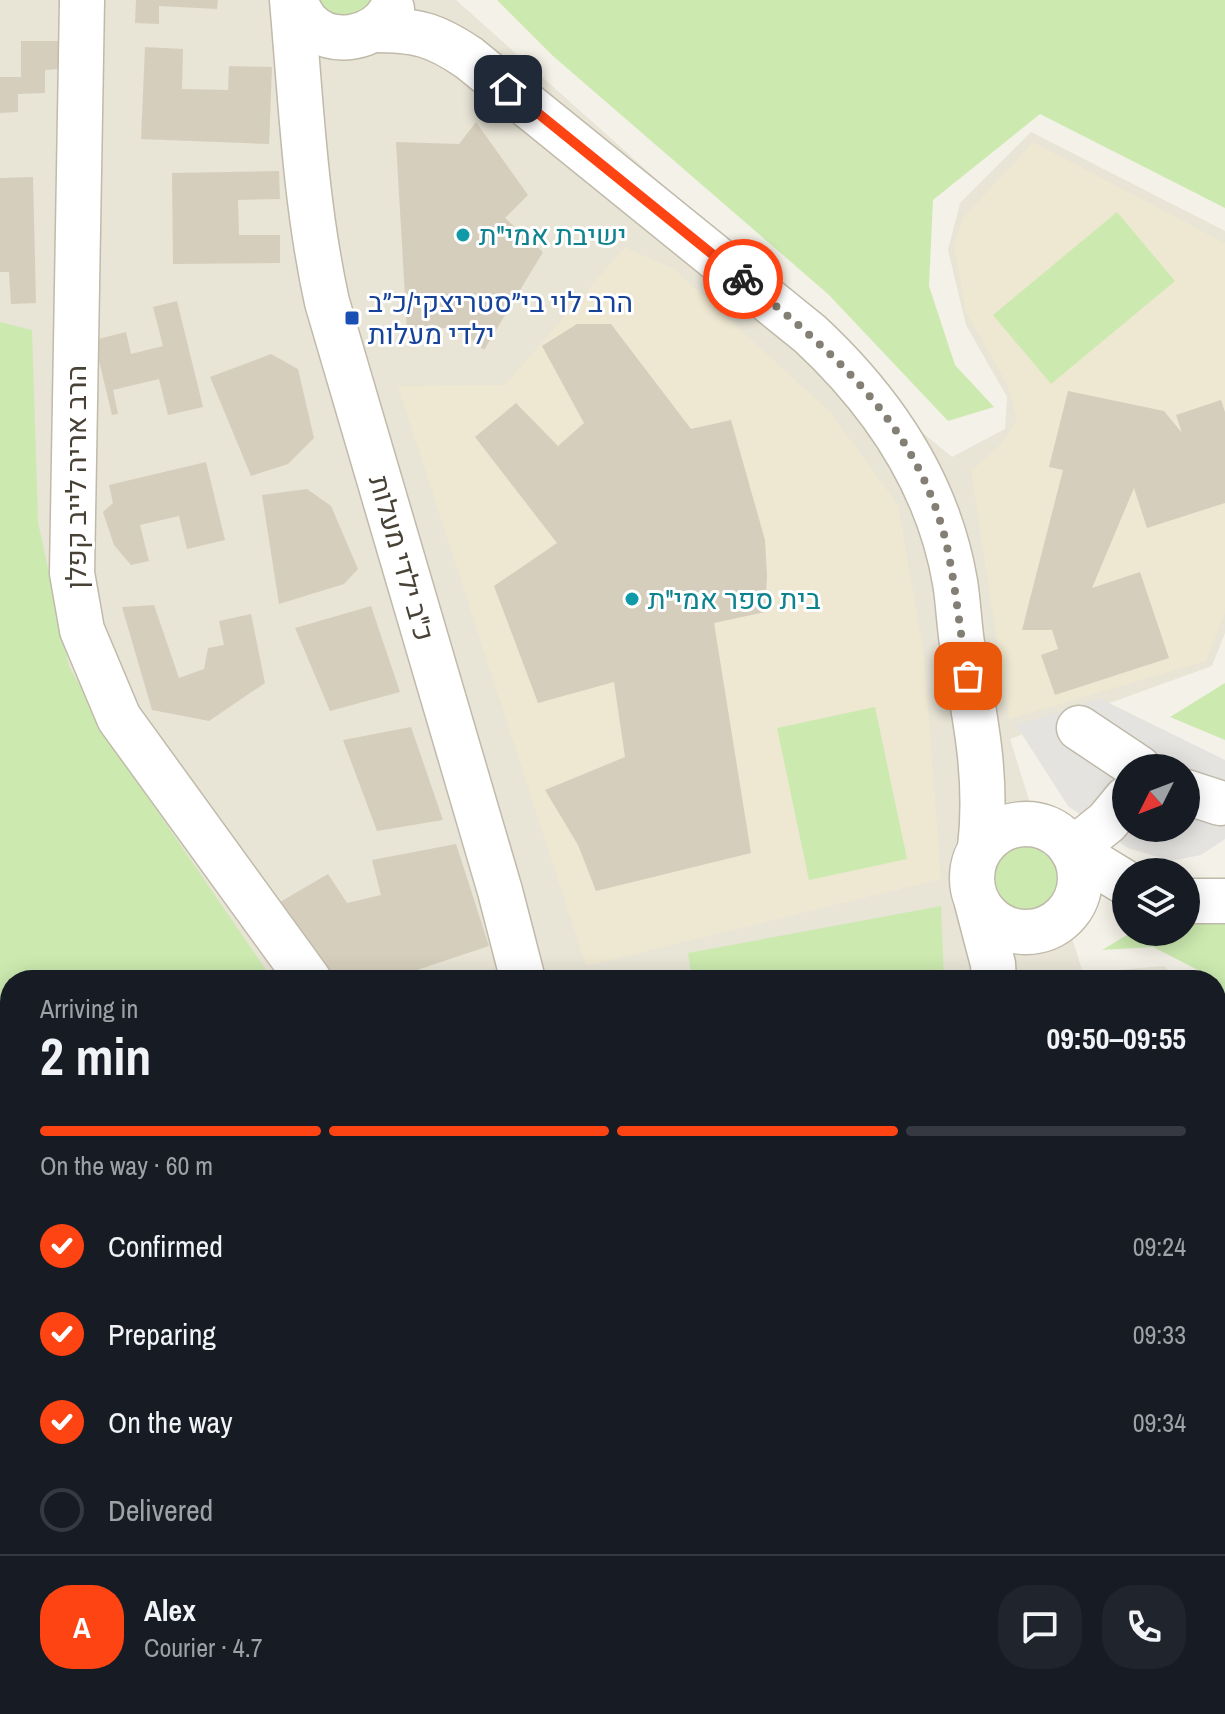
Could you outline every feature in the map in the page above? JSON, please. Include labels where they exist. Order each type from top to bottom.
[{"type":"street","name":"הרב אריה לייב קפלן","points":[[82,0],[72,573],[82,630],[119,718],[302,970]]},
{"type":"street","points":[[293,0],[308,23],[323,33],[371,23],[439,38],[485,71],[810,334],[852,373],[884,413],[907,448],[944,534],[979,724],[983,771],[980,848],[972,866],[972,885],[993,970]]},
{"type":"street","name":"כ\"ב ילדי מעלות","points":[[293,0],[312,236],[327,302],[520,970]]},
{"type":"street","points":[[419,0],[485,71]]},
{"type":"street","name":"כ\"ב ילדי מעלות","points":[[303,133],[308,94],[316,73],[371,23]]},
{"type":"street","points":[[979,724],[1006,784],[1058,838],[1079,868],[1078,893],[1070,910],[1026,948],[1016,970]]},
{"type":"street","points":[[1079,728],[1118,754]]},
{"type":"street","points":[[1058,838],[1107,822],[1112,816]]},
{"type":"street","points":[[980,848],[1004,827],[1023,824],[1058,838],[1112,874]]},
{"type":"street","points":[[1200,901],[1225,901]]},
{"type":"street","points":[[977,903],[1002,926],[1019,932],[1052,925],[1088,910],[1112,905]]},
{"type":"shaded area","points":[[0,0],[456,0],[821,326],[878,396],[952,457],[1005,429],[1007,397],[966,325],[948,250],[960,203],[1031,132],[1225,231],[1225,633],[1212,666],[1010,739],[1082,970],[0,970]]},
{"type":"shaded area","points":[[1033,142],[1225,243],[1225,613],[1206,661],[1009,719],[971,471],[1002,443],[1017,419],[1007,384],[966,312],[954,245],[963,218]]},
{"type":"shaded area","points":[[625,247],[674,269],[831,413],[898,505],[924,654],[941,879],[586,966],[398,386],[505,385]]},
{"type":"shaded area","points":[[1101,699],[1225,760],[1225,839],[1201,855],[1161,858],[1128,848],[1119,842],[1200,842],[1200,754],[1112,754],[1112,837],[1068,806],[1016,725]]},
{"type":"shaded area","points":[[1164,966],[1168,970],[1118,970]]},
{"type":"green space","points":[[315,0],[376,0],[363,14],[331,16]]},
{"type":"green space","points":[[497,0],[1225,0],[1225,208],[1040,114],[933,200],[929,286],[955,365],[994,407],[948,421],[828,294],[553,56]]},
{"type":"green space","points":[[1117,212],[1175,281],[1051,384],[993,315]]},
{"type":"green space","points":[[0,322],[32,330],[38,522],[69,666],[114,748],[266,970],[0,970]]},
{"type":"green space","points":[[1225,683],[1225,740],[1170,717]]},
{"type":"green space","points":[[875,707],[907,859],[809,880],[777,728]]},
{"type":"green space","points":[[1026,847],[1038,849],[1048,856],[1055,866],[1055,890],[1048,900],[1038,907],[1026,909],[1014,907],[1004,900],[997,890],[995,878],[997,866],[1004,856],[1014,849]]},
{"type":"green space","points":[[941,906],[944,970],[691,970],[688,953]]},
{"type":"green space","points":[[1200,920],[1225,921],[1225,970],[1198,970],[1153,947],[1102,950],[1112,944],[1200,946]]},
{"type":"building","points":[[136,0],[218,0],[217,9],[159,6],[159,24],[135,23]]},
{"type":"building","points":[[21,41],[58,41],[58,69],[45,70],[45,93],[18,94],[18,112],[0,113],[0,77],[21,77]]},
{"type":"building","points":[[145,47],[183,49],[182,89],[228,90],[229,66],[272,67],[269,144],[141,139]]},
{"type":"building","name":"ישיבת אמי\"ת","points":[[476,122],[528,195],[505,218],[543,252],[484,350],[457,327],[407,331],[396,142],[459,144]]},
{"type":"building","points":[[279,171],[280,199],[238,200],[239,235],[280,235],[280,263],[173,264],[172,173]]},
{"type":"building","points":[[33,177],[36,303],[11,304],[9,272],[0,272],[0,178]]},
{"type":"building","points":[[177,301],[203,407],[168,415],[159,379],[113,390],[118,414],[112,415],[94,340],[126,332],[131,354],[163,346],[153,307]]},
{"type":"building","name":"בית ספר אמי\"ת","points":[[577,324],[611,324],[691,429],[731,420],[765,540],[767,576],[765,612],[714,623],[751,853],[596,891],[578,845],[545,790],[625,757],[614,682],[538,703],[494,586],[557,543],[475,437],[516,403],[558,446],[584,423],[542,346]]},
{"type":"building","points":[[271,354],[298,369],[314,438],[288,464],[251,476],[210,377]]},
{"type":"building","points":[[1068,391],[1164,411],[1182,433],[1176,415],[1221,400],[1225,412],[1225,503],[1147,528],[1134,488],[1092,588],[1140,572],[1169,658],[1055,695],[1041,655],[1058,649],[1052,630],[1022,630],[1063,470],[1049,467]]},
{"type":"building","points":[[206,462],[225,540],[187,549],[179,516],[140,525],[149,561],[131,565],[114,545],[103,512],[113,503],[109,485]]},
{"type":"building","points":[[307,489],[331,506],[358,569],[344,584],[279,604],[262,495]]},
{"type":"building","points":[[154,605],[179,678],[204,669],[208,648],[224,645],[219,621],[251,614],[265,683],[209,721],[152,710],[122,607]]},
{"type":"building","points":[[371,606],[400,692],[330,711],[295,628]]},
{"type":"building","points":[[411,727],[443,820],[377,831],[343,740]]},
{"type":"building","points":[[456,844],[489,946],[417,970],[315,970],[268,909],[328,874],[347,903],[381,895],[372,860]]},
{"type":"way so far","points":[[743,279],[852,373],[907,448],[944,534],[955,581],[968,676]]},
{"type":"place","name":"ישיבת אמי\"ת","points":[[463,235]]},
{"type":"place","name":"הרב לוי בי״סטריצקי/כ״ב ילדי מעלות","points":[[352,318]]},
{"type":"place","name":"בית ספר אמי\"ת","points":[[632,599]]},
{"type":"route","points":[[508,89],[743,279]]}]
